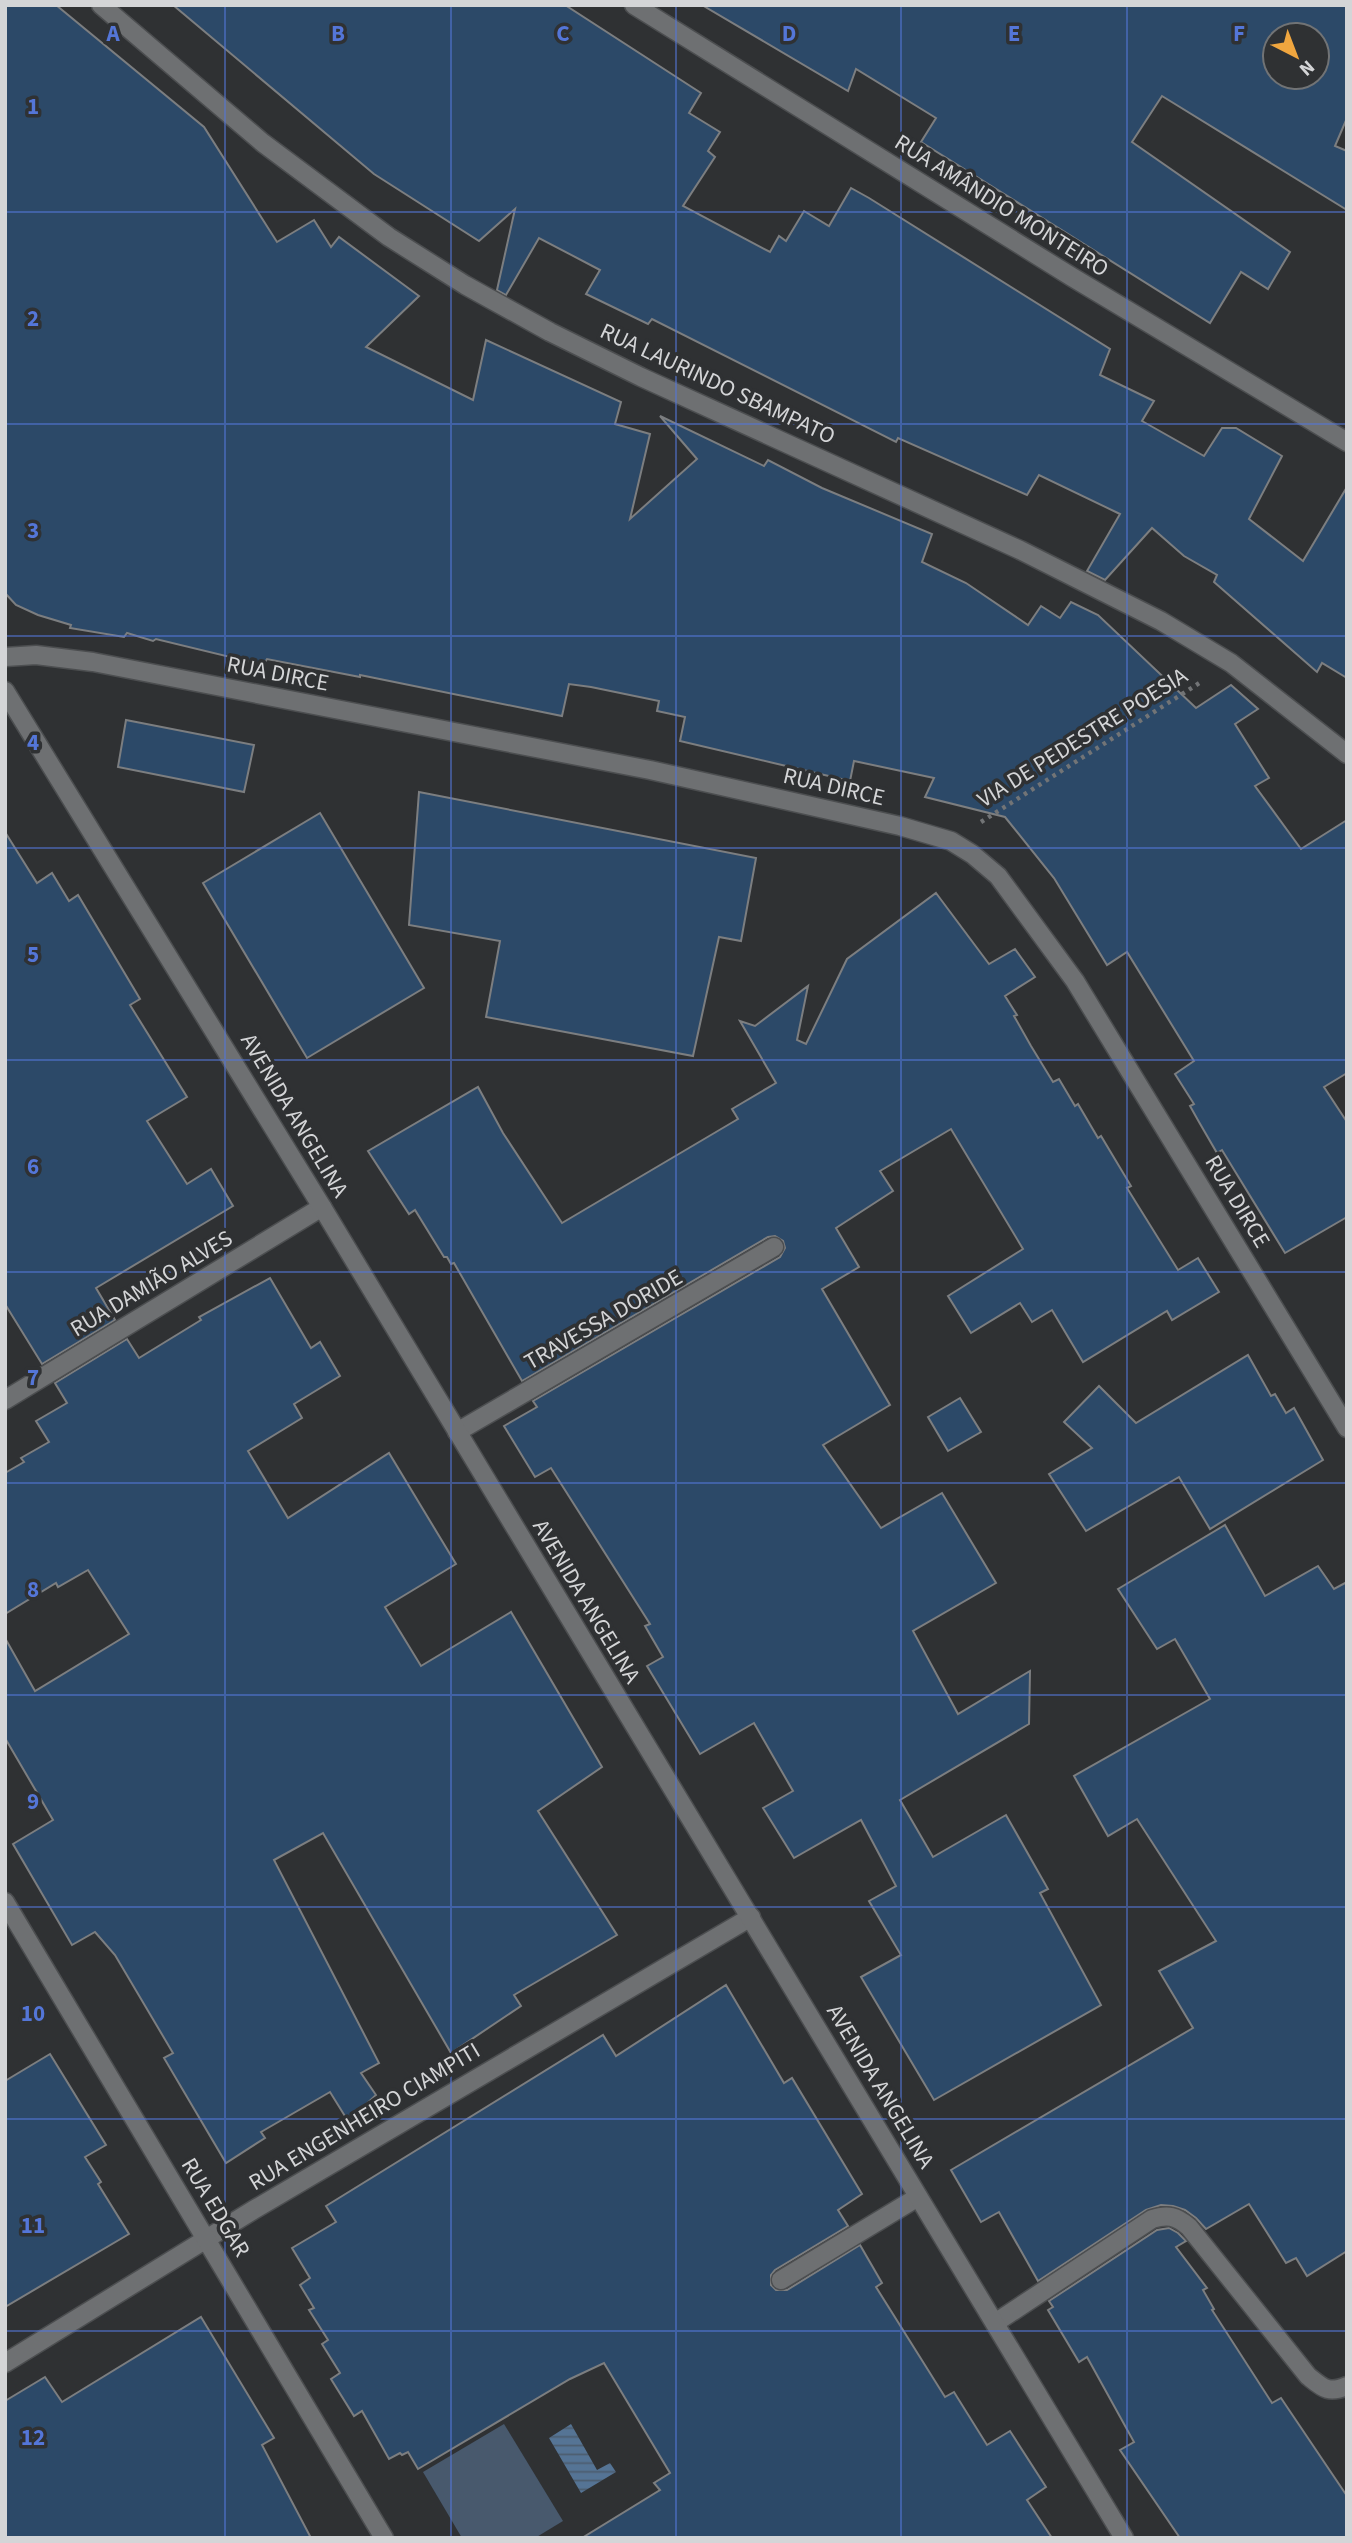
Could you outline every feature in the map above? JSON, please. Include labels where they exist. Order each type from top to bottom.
[{"type":"street","name":"RUA LAURINDO SBAMPATO","points":[[100,5],[262,144],[388,237],[465,285],[640,377],[1020,550],[1161,621],[1231,663],[1347,754]]},
{"type":"street","name":"RUA AMÂNDIO MONTEIRO","points":[[634,5],[1072,277],[1347,442]]},
{"type":"street","name":"RUA DIRCE","points":[[5,657],[36,655],[93,662],[650,770],[951,841],[972,854],[998,876],[1075,981],[1347,1428]]},
{"type":"street","name":"AVENIDA ANGELINA","points":[[5,691],[322,1207],[1124,2538]]},
{"type":"street","name":"RUA DAMIÃO ALVES","points":[[5,1400],[322,1207]]},
{"type":"street","name":"TRAVESSA DORIDE","points":[[457,1432],[774,1247]]},
{"type":"street","name":"RUA EDGAR","points":[[5,1902],[384,2538]]},
{"type":"street","name":"RUA ENGENHEIRO CIAMPITI","points":[[5,2363],[207,2238],[751,1917]]},
{"type":"street","points":[[781,2280],[918,2197]]},
{"type":"street","points":[[995,2323],[1152,2219],[1167,2214],[1178,2218],[1189,2227],[1308,2376],[1323,2388],[1336,2391],[1347,2386]]},
{"type":"path","name":"VIA DE PEDESTRE POESIA","points":[[951,841],[1231,663]]},
{"type":"shaded area","points":[[504,2424],[563,2521],[535,2538],[462,2538],[423,2472]]},
{"type":"shaded area","points":[[571,2424],[597,2470],[610,2463],[616,2472],[581,2493],[549,2438]]},
{"type":"building","points":[[5,5],[56,5],[204,127],[277,242],[314,220],[331,247],[339,237],[419,296],[366,347],[473,400],[486,340],[621,402],[615,424],[650,434],[630,519],[697,459],[660,416],[764,466],[768,460],[822,488],[932,534],[922,562],[966,583],[1028,625],[1041,606],[1060,618],[1071,602],[1098,615],[1196,708],[1231,685],[1258,709],[1235,724],[1269,778],[1255,786],[1301,849],[1347,820],[1347,1073],[1324,1087],[1347,1122],[1347,1217],[1285,1253],[1222,1150],[1217,1153],[1190,1106],[1194,1104],[1175,1074],[1194,1061],[1127,952],[1107,965],[1054,878],[1005,817],[925,797],[934,778],[854,761],[850,781],[680,741],[685,717],[657,711],[659,701],[591,687],[569,684],[562,716],[267,659],[263,665],[127,633],[124,637],[70,628],[71,625],[16,605],[5,593]]},
{"type":"building","points":[[173,5],[565,5],[701,93],[689,113],[720,132],[708,151],[715,157],[683,206],[770,252],[779,236],[786,241],[804,211],[829,226],[851,188],[869,198],[1110,349],[1100,375],[1154,401],[1142,421],[1204,456],[1222,428],[1236,428],[1282,456],[1249,519],[1303,561],[1347,487],[1347,678],[1322,663],[1317,672],[1214,582],[1217,575],[1184,556],[1152,528],[1105,580],[1087,571],[1120,514],[1039,475],[1027,495],[898,438],[896,442],[652,319],[648,324],[586,294],[600,270],[539,238],[506,295],[497,290],[515,209],[479,241],[374,174]]},
{"type":"building","points":[[702,5],[1347,5],[1347,118],[1335,146],[1347,151],[1347,210],[1162,96],[1132,142],[1290,252],[1268,289],[1241,272],[1210,323],[921,142],[936,118],[856,69],[848,91]]},
{"type":"building","points":[[126,720],[254,745],[244,792],[118,767]]},
{"type":"building","points":[[419,792],[756,858],[741,941],[719,937],[693,1056],[486,1017],[500,941],[409,925]]},
{"type":"building","points":[[320,813],[424,988],[307,1058],[203,883]]},
{"type":"building","points":[[5,832],[37,883],[52,873],[69,901],[78,895],[140,999],[130,1005],[187,1097],[147,1121],[187,1184],[211,1169],[233,1206],[96,1288],[115,1320],[42,1364],[5,1304]]},
{"type":"building","points":[[936,893],[989,964],[1015,949],[1035,977],[1005,996],[1031,1046],[1053,1082],[1059,1079],[1098,1138],[1101,1136],[1131,1186],[1127,1188],[1178,1270],[1198,1258],[1219,1292],[1172,1320],[1167,1311],[1083,1362],[1052,1310],[1032,1322],[1020,1303],[971,1333],[948,1296],[1023,1249],[951,1129],[880,1171],[893,1191],[836,1228],[859,1267],[822,1289],[890,1405],[823,1445],[881,1528],[942,1493],[996,1583],[913,1631],[958,1714],[1030,1671],[1029,1724],[900,1800],[933,1857],[1006,1815],[1048,1889],[1040,1893],[1101,2005],[934,2100],[861,1977],[901,1955],[869,1901],[896,1886],[861,1820],[794,1858],[763,1808],[793,1791],[754,1723],[700,1754],[647,1666],[663,1657],[645,1626],[650,1624],[551,1468],[535,1477],[504,1426],[537,1407],[533,1401],[780,1257],[785,1248],[783,1241],[775,1236],[768,1237],[522,1381],[454,1263],[451,1264],[447,1257],[444,1257],[415,1210],[409,1214],[368,1151],[478,1087],[503,1133],[562,1223],[738,1119],[732,1109],[776,1083],[740,1021],[755,1026],[808,986],[797,1040],[806,1044],[847,959]]},
{"type":"building","points":[[270,1278],[311,1348],[320,1342],[340,1376],[294,1404],[302,1418],[248,1451],[288,1518],[389,1453],[456,1564],[385,1607],[421,1666],[511,1612],[602,1767],[538,1811],[617,1935],[514,1995],[521,2006],[451,2053],[323,1833],[274,1860],[379,2063],[361,2073],[376,2095],[348,2121],[330,2092],[261,2132],[265,2138],[226,2163],[164,2058],[173,2053],[115,1955],[95,1932],[72,1945],[13,1844],[53,1820],[5,1738],[5,1638],[35,1691],[129,1634],[88,1570],[58,1587],[56,1583],[5,1614],[5,1473],[24,1462],[21,1458],[49,1442],[36,1421],[67,1403],[55,1383],[127,1339],[139,1358],[201,1320],[199,1317]]},
{"type":"building","points":[[1248,1355],[1271,1396],[1275,1394],[1286,1413],[1294,1408],[1323,1460],[1210,1529],[1179,1477],[1086,1531],[1049,1474],[1092,1448],[1064,1422],[1099,1386],[1136,1423]]},
{"type":"building","points":[[960,1398],[981,1432],[948,1451],[928,1417]]},
{"type":"building","points":[[1225,1525],[1265,1596],[1318,1566],[1334,1589],[1347,1582],[1347,2251],[1307,2276],[1296,2258],[1286,2263],[1249,2204],[1206,2229],[1185,2210],[1161,2205],[1146,2210],[1038,2281],[999,2212],[981,2222],[951,2170],[1193,2028],[1159,1971],[1216,1941],[1137,1819],[1108,1836],[1074,1776],[1210,1699],[1175,1639],[1157,1649],[1118,1589]]},
{"type":"building","points":[[726,1985],[784,2083],[792,2078],[862,2194],[838,2210],[848,2226],[775,2270],[771,2275],[771,2285],[776,2290],[787,2290],[860,2245],[882,2283],[876,2287],[945,2397],[954,2392],[987,2445],[1010,2431],[1046,2487],[1027,2500],[1052,2538],[582,2538],[660,2490],[654,2483],[670,2473],[604,2363],[570,2379],[418,2469],[408,2452],[389,2459],[362,2411],[354,2416],[331,2379],[340,2373],[322,2344],[328,2340],[309,2310],[314,2308],[300,2285],[310,2278],[292,2248],[336,2222],[326,2206],[603,2035],[616,2056]]},
{"type":"building","points":[[50,2054],[106,2145],[85,2157],[101,2182],[98,2184],[129,2234],[5,2307],[5,2081]]},
{"type":"building","points":[[1169,2228],[1186,2241],[1176,2247],[1207,2288],[1203,2290],[1214,2309],[1212,2310],[1272,2403],[1281,2398],[1347,2496],[1347,2538],[1180,2538],[1120,2450],[1134,2442],[1087,2357],[1079,2362],[1048,2310],[1053,2307],[1049,2301],[1157,2230]]},
{"type":"building","points":[[201,2317],[274,2438],[262,2445],[311,2538],[5,2538],[5,2401],[45,2377],[62,2402]]}]
